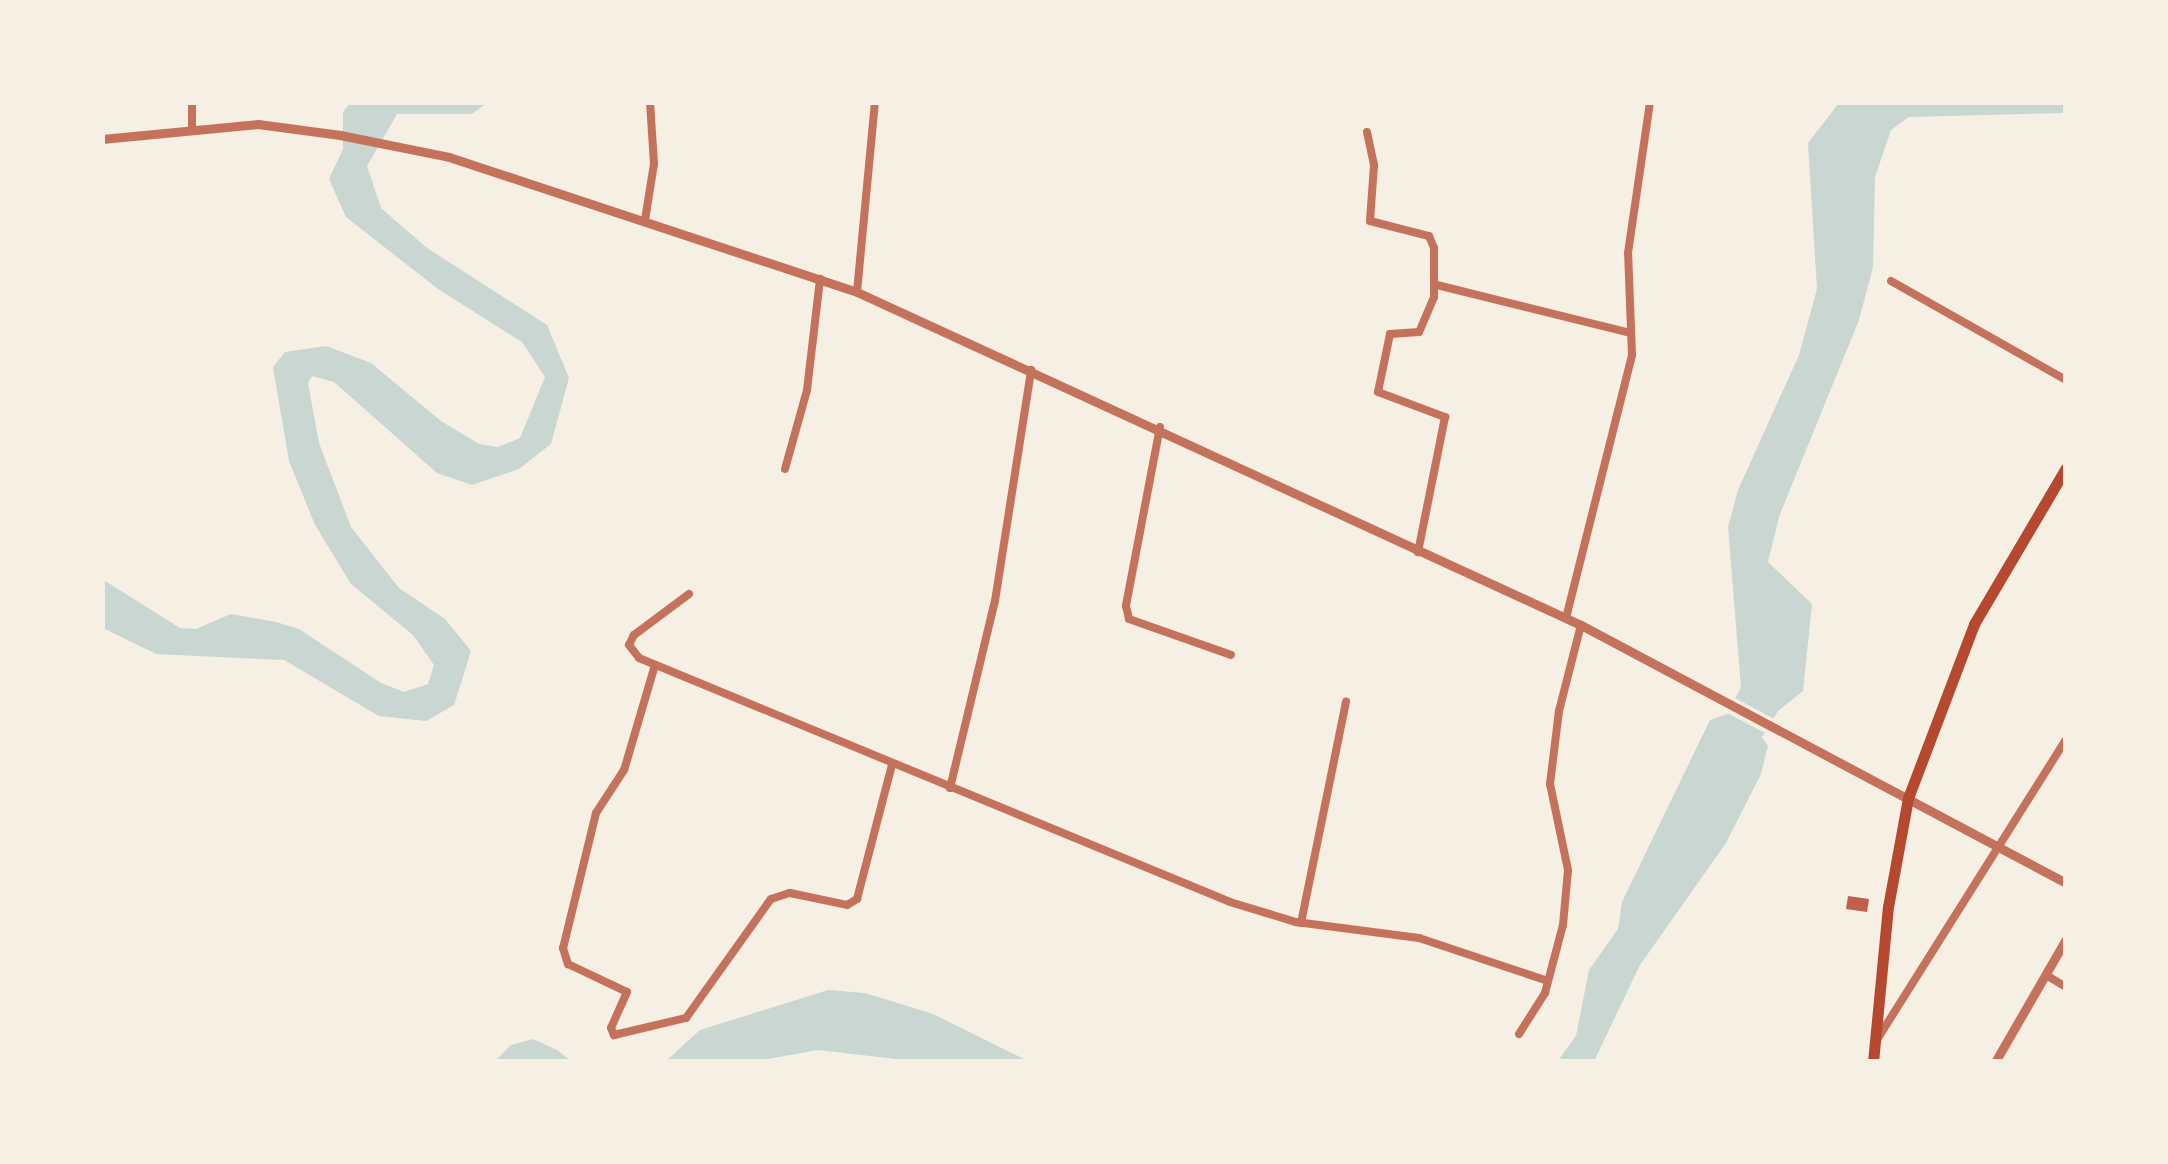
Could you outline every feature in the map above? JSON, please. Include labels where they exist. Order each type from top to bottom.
[{"type":"highway","points":[[1873,1062],[1888,908],[1908,798],[1974,624],[2066,468]]},
{"type":"street","points":[[192,102],[192,128]]},
{"type":"street","points":[[645,220],[654,164],[650,102]]},
{"type":"street","points":[[856,292],[875,102]]},
{"type":"street","points":[[1566,618],[1628,377],[1628,252],[1650,102]]},
{"type":"street","points":[[102,139],[258,124],[390,145],[645,220],[856,292],[1160,427],[1418,552],[1582,625],[2066,882]]},
{"type":"street","points":[[1368,132],[1374,165],[1370,221],[1429,236],[1437,285],[1421,330],[1388,337],[1378,392],[1445,417],[1418,552]]},
{"type":"street","points":[[786,468],[807,390],[820,279]]},
{"type":"street","points":[[1891,281],[2066,380]]},
{"type":"street","points":[[1437,285],[1631,333]]},
{"type":"street","points":[[950,788],[995,601],[1032,370]]},
{"type":"street","points":[[1160,427],[1126,606],[1130,618],[1232,655]]},
{"type":"street","points":[[689,594],[630,641],[632,651],[655,665],[892,766],[1230,902],[1301,922],[1419,938],[1548,981]]},
{"type":"street","points":[[1519,1034],[1548,981],[1568,870],[1554,813],[1551,760],[1582,625]]},
{"type":"street","points":[[655,665],[624,770],[596,813],[563,948],[568,964],[627,992],[610,1028],[614,1035],[686,1018],[771,899],[790,893],[847,904],[857,899],[892,766]]},
{"type":"street","points":[[1301,922],[1346,702]]},
{"type":"street","points":[[1876,1042],[2066,740]]},
{"type":"street","points":[[1995,1062],[2066,939]]},
{"type":"street","points":[[2046,975],[2066,987]]},
{"type":"shaded area","points":[[350,103],[487,103],[472,114],[397,114],[367,166],[381,208],[427,248],[547,325],[569,378],[551,444],[519,469],[472,485],[437,473],[334,382],[312,376],[308,383],[319,443],[351,527],[399,588],[445,619],[471,651],[454,705],[426,721],[379,716],[284,660],[156,654],[103,628],[102,579],[180,628],[196,629],[231,614],[276,622],[299,629],[381,683],[404,692],[428,684],[434,665],[413,635],[351,584],[315,525],[289,461],[273,367],[285,352],[326,346],[371,363],[441,421],[479,444],[498,447],[520,438],[545,377],[522,342],[438,289],[346,217],[329,179],[343,149],[343,112]]},
{"type":"shaded area","points":[[1839,103],[2065,103],[2065,113],[1909,117],[1891,130],[1875,177],[1873,267],[1859,320],[1780,514],[1768,562],[1812,604],[1803,691],[1778,711],[1762,737],[1768,746],[1761,774],[1726,843],[1640,965],[1594,1061],[1557,1062],[1576,1036],[1589,970],[1618,929],[1622,902],[1710,720],[1727,714],[1741,687],[1728,527],[1738,490],[1799,355],[1817,289],[1808,143]]},
{"type":"shaded area","points":[[828,990],[865,993],[933,1014],[1028,1061],[913,1061],[818,1050],[757,1061],[666,1061],[700,1030]]},
{"type":"shaded area","points":[[533,1039],[571,1061],[495,1061],[511,1045]]},
{"type":"pier","points":[[1733,697],[1778,721],[1769,735],[1725,712]]},
{"type":"building","points":[[1848,896],[1869,899],[1867,912],[1846,909]]}]
